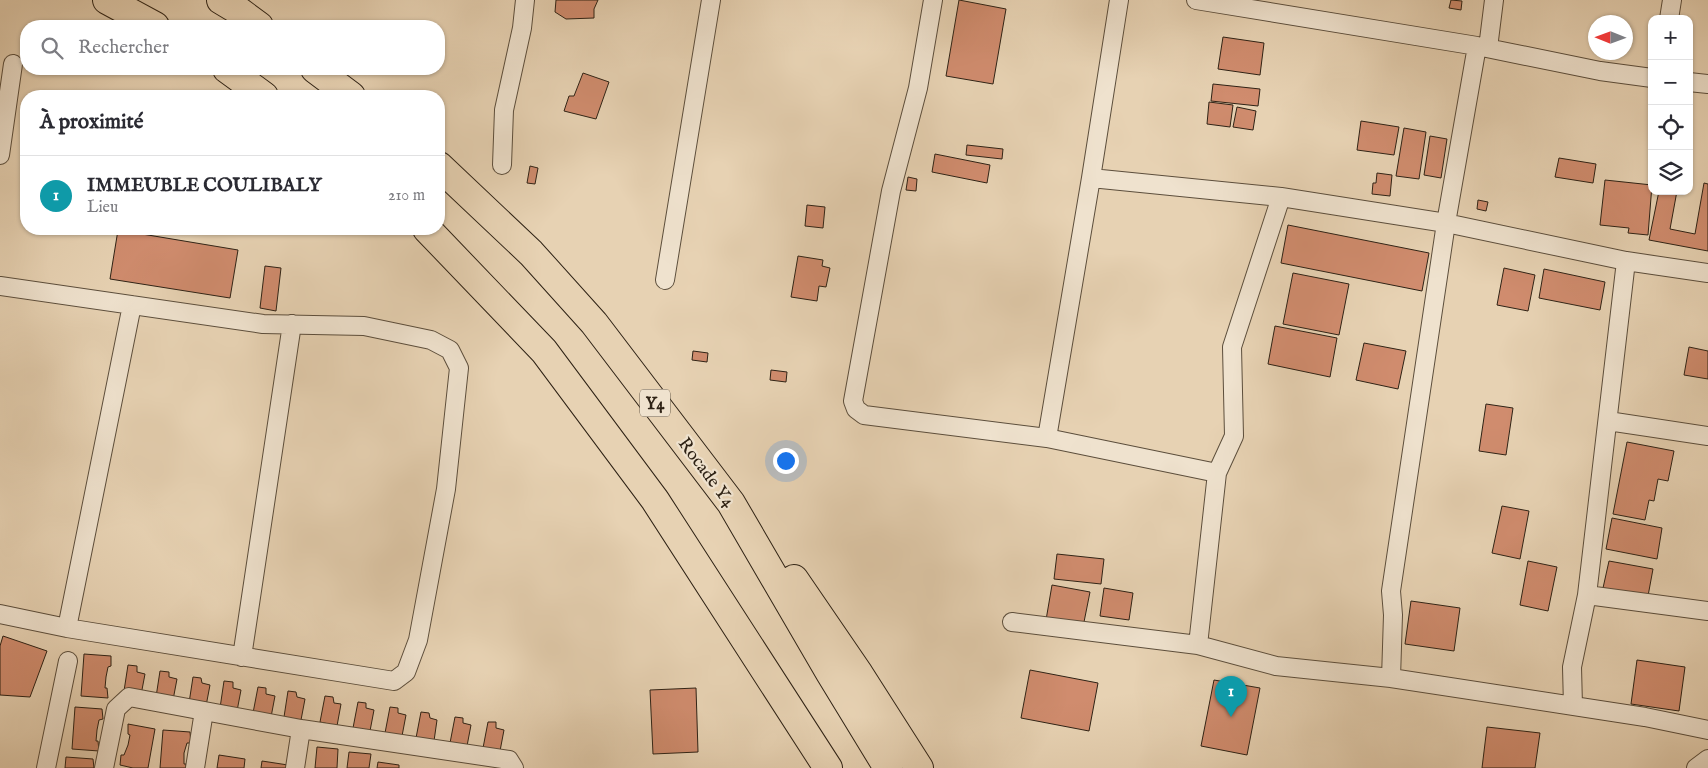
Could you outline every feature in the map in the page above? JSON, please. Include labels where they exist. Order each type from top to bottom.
[{"type":"highway","points":[[107,0],[144,20]]},
{"type":"highway","points":[[221,0],[250,20]]},
{"type":"highway","points":[[235,75],[256,90]]},
{"type":"highway","points":[[323,75],[343,90]]},
{"type":"highway","name":"Rocade Y4","points":[[445,172],[531,253],[594,323],[731,502],[830,673],[888,768]]},
{"type":"highway","points":[[433,235],[544,351],[654,500],[828,768]]},
{"type":"highway","points":[[731,502],[796,582],[859,674],[919,768]]},
{"type":"highway","points":[[708,582],[808,768]]},
{"type":"street","points":[[502,165],[504,110],[522,28],[525,0]]},
{"type":"street","points":[[665,280],[711,0]]},
{"type":"street","points":[[933,0],[918,88],[890,192],[853,401],[856,409],[864,415],[1047,438],[1217,473]]},
{"type":"street","points":[[1047,438],[1119,0]]},
{"type":"street","points":[[1196,0],[1483,47],[1600,71],[1648,77]]},
{"type":"street","points":[[1391,678],[1393,615],[1391,591],[1446,222],[1494,0]]},
{"type":"street","points":[[1670,15],[1672,0]]},
{"type":"street","points":[[0,155],[13,64]]},
{"type":"street","points":[[1693,82],[1708,84]]},
{"type":"street","points":[[1091,178],[1281,197],[1446,222],[1626,261],[1708,273]]},
{"type":"street","points":[[1198,646],[1217,473],[1234,436],[1232,347],[1281,197]]},
{"type":"street","points":[[1573,706],[1572,667],[1587,595],[1626,261]]},
{"type":"street","points":[[0,286],[264,324],[364,326],[431,340],[450,350],[459,368],[446,489],[418,640],[406,672],[394,682],[67,628],[0,614]]},
{"type":"street","points":[[67,628],[132,305]]},
{"type":"street","points":[[242,657],[292,324]]},
{"type":"street","points":[[1608,421],[1708,436]]},
{"type":"street","points":[[1587,595],[1708,611]]},
{"type":"street","points":[[1012,622],[1198,646],[1276,666],[1391,678],[1645,717],[1708,730]]},
{"type":"street","points":[[46,768],[68,661]]},
{"type":"street","points":[[104,768],[116,708],[129,697],[301,728],[509,760],[514,768]]},
{"type":"street","points":[[195,768],[204,711]]},
{"type":"street","points":[[295,768],[301,728]]},
{"type":"street","points":[[1696,768],[1708,758]]},
{"type":"building","points":[[556,0],[598,0],[594,9],[594,18],[566,19],[555,12]]},
{"type":"building","points":[[959,0],[1006,9],[993,84],[946,76]]},
{"type":"building","points":[[1451,0],[1462,1],[1461,10],[1449,8]]},
{"type":"building","points":[[1223,37],[1264,43],[1260,75],[1218,69]]},
{"type":"building","points":[[583,73],[609,82],[596,119],[564,111],[569,96],[574,96]]},
{"type":"building","points":[[1213,84],[1260,89],[1258,106],[1211,101]]},
{"type":"building","points":[[1209,102],[1233,105],[1230,127],[1207,124]]},
{"type":"building","points":[[1237,107],[1256,111],[1253,130],[1233,127]]},
{"type":"building","points":[[1361,121],[1399,127],[1394,155],[1357,150]]},
{"type":"building","points":[[1404,128],[1426,132],[1419,179],[1396,176]]},
{"type":"building","points":[[1430,136],[1447,139],[1441,178],[1424,175]]},
{"type":"building","points":[[967,145],[1003,149],[1002,159],[966,155]]},
{"type":"building","points":[[935,154],[990,165],[987,183],[932,172]]},
{"type":"building","points":[[1559,158],[1596,164],[1593,183],[1555,177]]},
{"type":"building","points":[[530,166],[538,168],[535,184],[527,183]]},
{"type":"building","points":[[1377,173],[1392,175],[1390,196],[1372,194],[1373,183],[1376,183]]},
{"type":"building","points":[[908,177],[917,179],[916,191],[906,190]]},
{"type":"building","points":[[1605,180],[1648,185],[1648,195],[1651,195],[1648,235],[1628,233],[1629,228],[1600,225]]},
{"type":"building","points":[[1704,183],[1708,184],[1708,251],[1649,240],[1658,195],[1676,195],[1670,229],[1695,234]]},
{"type":"building","points":[[1478,200],[1488,202],[1486,211],[1477,209]]},
{"type":"building","points":[[807,205],[825,207],[823,228],[805,226]]},
{"type":"building","points":[[1288,225],[1429,253],[1422,291],[1281,263]]},
{"type":"building","points":[[117,235],[148,235],[238,250],[230,298],[110,279]]},
{"type":"building","points":[[798,256],[823,260],[822,266],[830,268],[826,287],[819,286],[817,301],[791,297]]},
{"type":"building","points":[[265,266],[281,268],[276,311],[260,308]]},
{"type":"building","points":[[1504,268],[1535,275],[1528,311],[1497,305]]},
{"type":"building","points":[[1544,269],[1605,282],[1600,310],[1539,298]]},
{"type":"building","points":[[1293,273],[1349,284],[1339,335],[1283,324]]},
{"type":"building","points":[[1275,326],[1337,338],[1330,377],[1268,364]]},
{"type":"building","points":[[1364,343],[1406,351],[1398,389],[1356,380]]},
{"type":"building","points":[[1689,347],[1708,351],[1708,379],[1684,375]]},
{"type":"building","points":[[693,351],[708,353],[707,362],[692,360]]},
{"type":"building","points":[[771,370],[787,372],[786,382],[770,380]]},
{"type":"building","points":[[1486,404],[1513,408],[1506,455],[1479,451]]},
{"type":"building","points":[[1627,442],[1674,451],[1668,481],[1658,479],[1654,501],[1649,500],[1645,520],[1613,514]]},
{"type":"building","points":[[1502,506],[1529,511],[1520,559],[1492,553]]},
{"type":"building","points":[[1612,518],[1662,528],[1657,559],[1606,549]]},
{"type":"building","points":[[1057,554],[1104,559],[1101,584],[1054,579]]},
{"type":"building","points":[[1528,561],[1557,567],[1548,611],[1520,605]]},
{"type":"building","points":[[1609,561],[1653,569],[1648,596],[1603,588]]},
{"type":"building","points":[[1052,585],[1090,592],[1083,627],[1046,620]]},
{"type":"building","points":[[1104,588],[1133,593],[1129,620],[1100,616]]},
{"type":"building","points":[[1411,601],[1460,608],[1454,651],[1405,644]]},
{"type":"building","points":[[3,636],[47,651],[30,697],[0,695],[0,646]]},
{"type":"building","points":[[84,654],[111,656],[111,666],[108,667],[105,688],[107,688],[108,698],[81,696]]},
{"type":"building","points":[[1637,660],[1685,667],[1679,711],[1631,704]]},
{"type":"building","points":[[128,665],[137,666],[137,672],[145,674],[141,695],[124,691]]},
{"type":"building","points":[[1030,670],[1098,683],[1089,731],[1021,718]]},
{"type":"building","points":[[160,671],[169,672],[169,677],[177,679],[173,700],[156,697]]},
{"type":"building","points":[[193,677],[201,678],[202,683],[210,685],[206,706],[189,703]]},
{"type":"building","points":[[1214,680],[1260,688],[1247,755],[1201,746]]},
{"type":"building","points":[[224,681],[233,682],[233,688],[241,690],[237,711],[220,708]]},
{"type":"building","points":[[258,687],[266,688],[266,694],[275,696],[271,717],[253,713]]},
{"type":"building","points":[[696,688],[698,752],[653,754],[650,690]]},
{"type":"building","points":[[288,691],[296,692],[297,697],[305,699],[301,720],[284,717]]},
{"type":"building","points":[[325,696],[333,697],[334,703],[341,704],[337,726],[320,722]]},
{"type":"building","points":[[358,702],[366,703],[366,708],[374,710],[370,731],[353,728]]},
{"type":"building","points":[[75,707],[102,709],[103,719],[99,720],[96,741],[98,741],[99,751],[72,749]]},
{"type":"building","points":[[390,707],[398,708],[398,713],[406,715],[402,736],[385,733]]},
{"type":"building","points":[[421,712],[429,713],[430,718],[437,720],[434,741],[416,738]]},
{"type":"building","points":[[455,717],[463,718],[463,723],[471,725],[467,746],[450,743]]},
{"type":"building","points":[[488,722],[496,722],[496,728],[504,730],[500,751],[483,748]]},
{"type":"building","points":[[128,724],[155,729],[148,768],[133,768],[120,765],[121,755],[124,755],[130,735],[128,734]]},
{"type":"building","points":[[1487,727],[1540,733],[1535,768],[1482,768]]},
{"type":"building","points":[[163,730],[190,732],[191,743],[187,743],[184,753],[186,768],[160,768]]},
{"type":"building","points":[[317,747],[338,749],[337,768],[315,768]]},
{"type":"building","points":[[349,752],[371,754],[369,768],[347,768]]},
{"type":"building","points":[[219,755],[245,759],[244,768],[217,768]]},
{"type":"building","points":[[66,757],[93,759],[94,768],[65,768]]},
{"type":"building","points":[[262,761],[288,765],[288,768],[261,768]]},
{"type":"building","points":[[378,762],[399,765],[399,768],[377,768]]},
{"type":"place","name":"IMMEUBLE COULIBALY","points":[[1231,717]]}]
